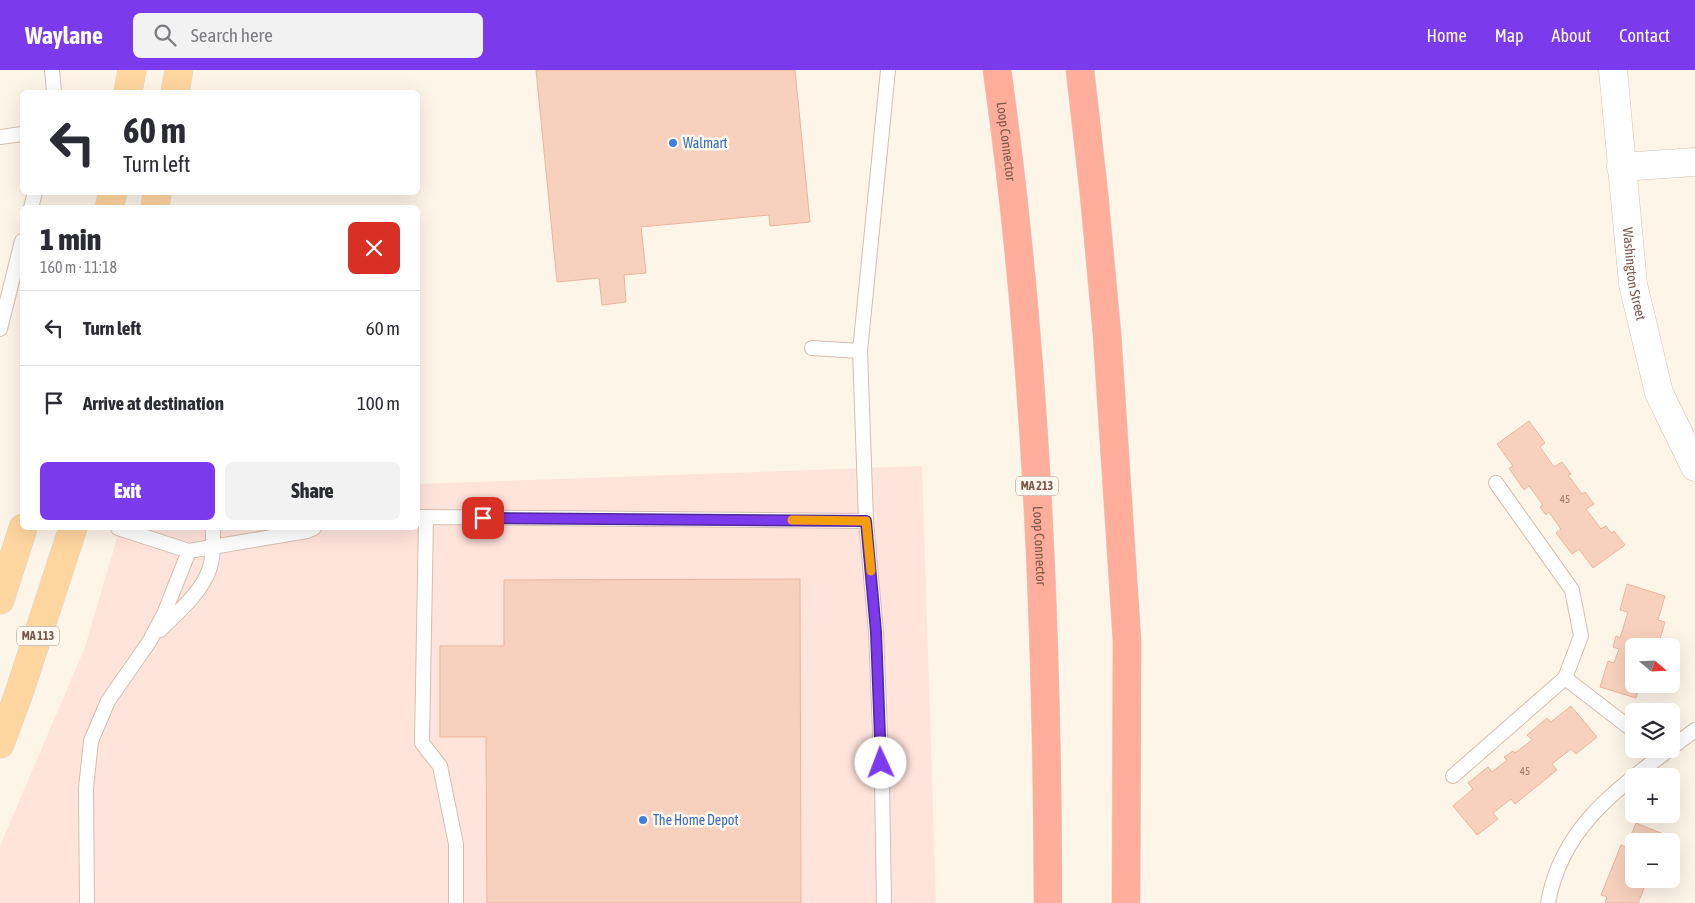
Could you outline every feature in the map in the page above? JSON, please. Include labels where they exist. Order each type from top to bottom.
[{"type":"highway","name":"Loop Connector","points":[[997,70],[1010,163],[1028,355],[1041,544],[1047,773],[1048,903]]},
{"type":"highway","points":[[1080,70],[1107,334],[1127,641],[1126,903]]},
{"type":"main road","points":[[128,90],[132,70]]},
{"type":"main road","points":[[175,90],[179,70]]},
{"type":"main road","points":[[0,600],[22,530]]},
{"type":"main road","name":"MA 113","points":[[0,744],[18,696],[72,530]]},
{"type":"street","name":"Washington Street","points":[[1612,70],[1633,284],[1659,394],[1695,467]]},
{"type":"street","points":[[1621,167],[1695,162]]},
{"type":"lane","points":[[52,70],[54,90]]},
{"type":"lane","points":[[884,903],[882,782],[876,632],[866,521],[860,351],[888,70]]},
{"type":"lane","points":[[0,137],[20,134]]},
{"type":"lane","points":[[0,329],[20,249]]},
{"type":"lane","points":[[812,348],[860,351]]},
{"type":"lane","points":[[1454,776],[1565,678],[1582,636],[1572,590],[1496,483]]},
{"type":"lane","points":[[456,903],[456,844],[440,766],[422,743],[422,517],[866,521]]},
{"type":"lane","points":[[124,530],[189,551],[309,530]]},
{"type":"lane","points":[[87,903],[86,788],[91,741],[108,701],[150,642],[205,579],[210,568],[213,530]]},
{"type":"lane","points":[[150,642],[164,614],[189,551]]},
{"type":"lane","points":[[1565,678],[1625,724]]},
{"type":"lane","points":[[1680,740],[1695,730]]},
{"type":"lane","points":[[1548,903],[1560,862],[1572,838],[1609,796],[1655,758]]},
{"type":"shaded area","points":[[922,466],[936,903],[0,903],[0,846],[85,647],[119,530],[420,530],[420,484]]},
{"type":"building","name":"Walmart","points":[[536,70],[795,70],[810,222],[770,226],[769,215],[641,227],[646,273],[624,275],[626,302],[602,305],[599,278],[557,282]]},
{"type":"building","points":[[1529,421],[1545,443],[1540,447],[1554,467],[1562,462],[1571,474],[1568,475],[1582,494],[1585,492],[1594,504],[1586,509],[1601,529],[1606,526],[1611,533],[1614,531],[1625,545],[1593,568],[1579,549],[1572,554],[1556,533],[1561,529],[1549,512],[1546,515],[1540,507],[1543,505],[1529,486],[1524,490],[1509,468],[1513,466],[1497,444]]},
{"type":"building","name":"The Home Depot","points":[[800,579],[801,903],[487,903],[486,737],[440,737],[440,646],[504,646],[504,580]]},
{"type":"building","points":[[1627,584],[1665,596],[1658,620],[1665,622],[1660,638],[1625,638],[1625,693],[1637,693],[1636,698],[1600,687],[1608,661],[1614,663],[1619,649],[1613,647],[1616,636],[1620,638],[1628,612],[1620,610]]},
{"type":"building","points":[[1571,706],[1597,737],[1576,754],[1571,749],[1552,764],[1557,770],[1515,804],[1511,799],[1493,813],[1498,819],[1477,835],[1453,806],[1473,789],[1468,783],[1488,767],[1492,772],[1507,760],[1504,757],[1513,751],[1515,753],[1532,740],[1527,735],[1547,718],[1551,722]]},
{"type":"building","points":[[1636,823],[1661,833],[1632,833]]},
{"type":"building","points":[[1621,845],[1625,847],[1625,888],[1644,888],[1638,903],[1605,903],[1607,897],[1601,895]]},
{"type":"slow traffic","points":[[792,520],[866,521],[871,571]]},
{"type":"place","name":"Walmart","points":[[673,143]]},
{"type":"place","name":"The Home Depot","points":[[643,820]]},
{"type":"route","points":[[483,518],[866,521],[876,632],[881,763]]}]
